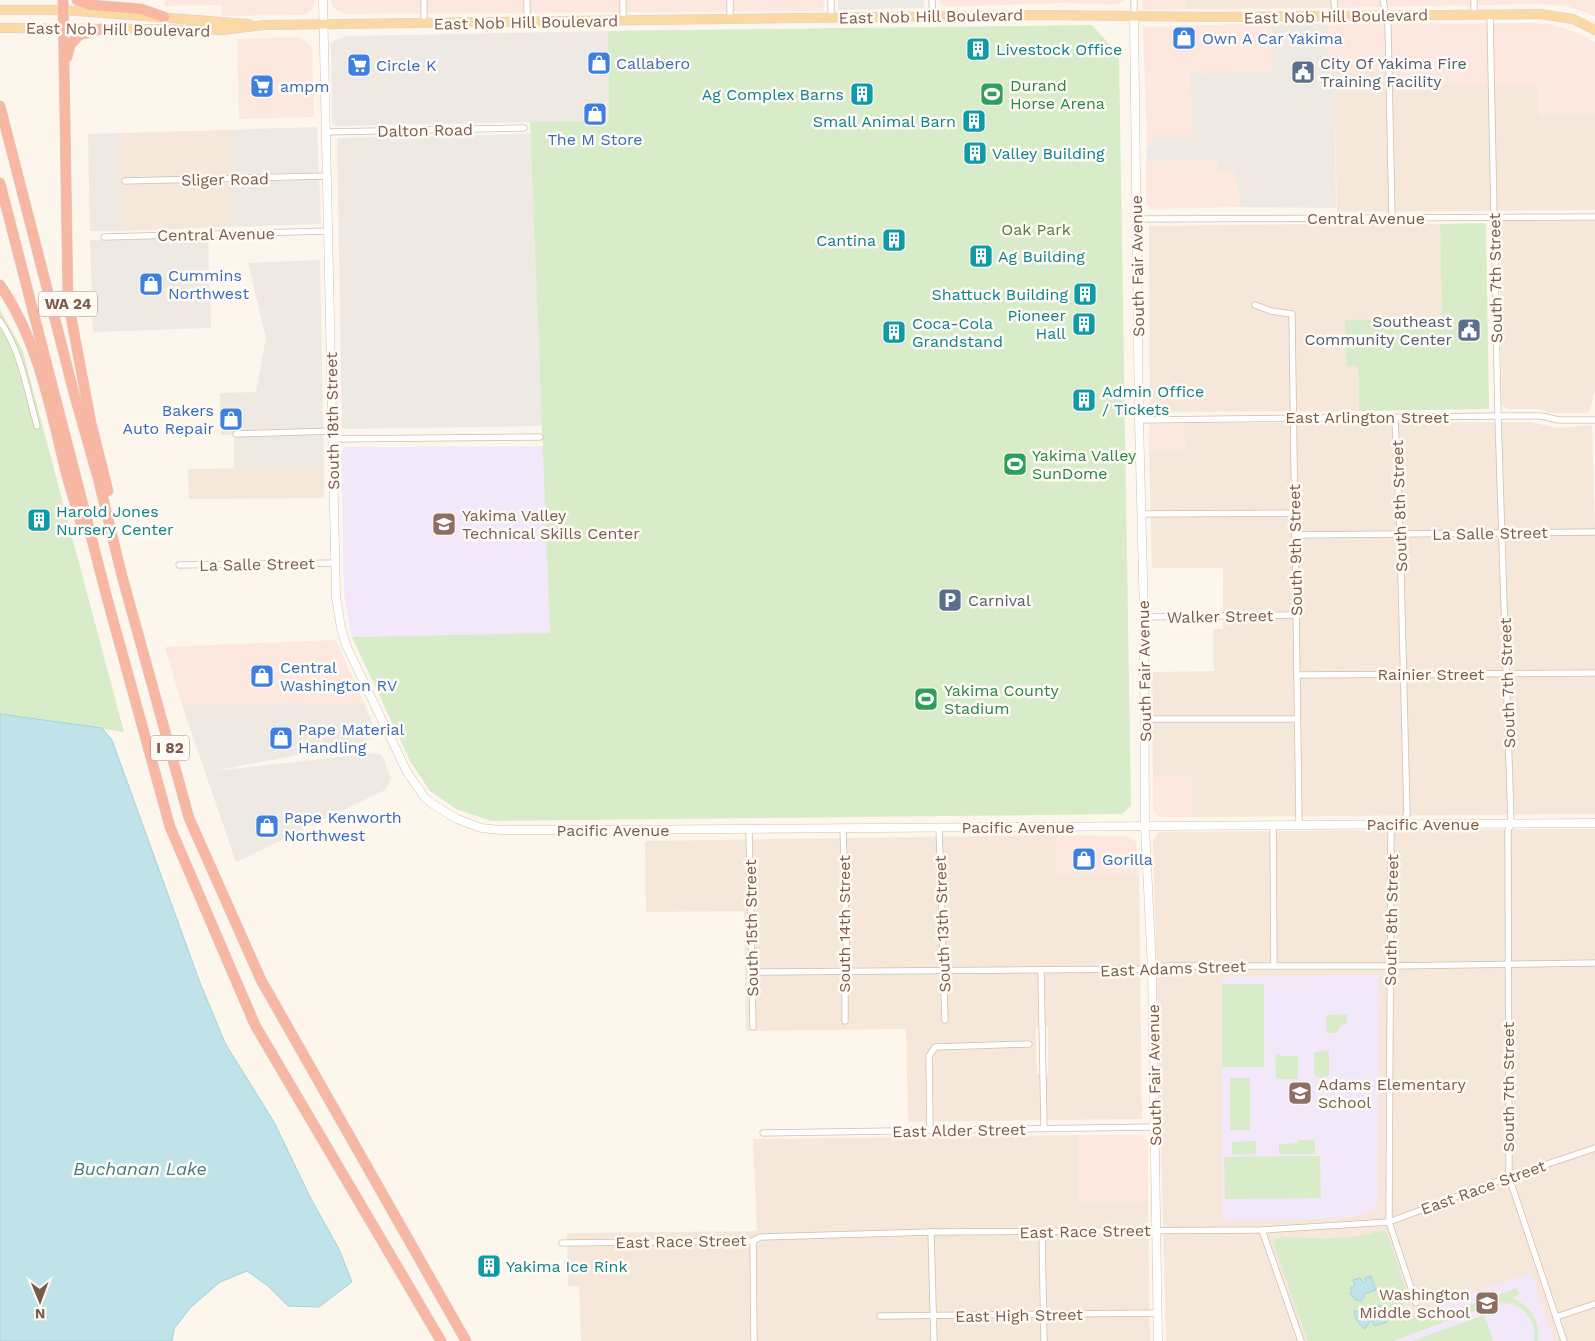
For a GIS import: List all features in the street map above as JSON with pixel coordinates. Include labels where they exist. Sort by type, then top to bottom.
[{"type":"highway","points":[[76,0],[90,5],[141,9],[164,17]]},
{"type":"highway","name":"WA 24","points":[[63,5],[68,301],[91,423],[106,477],[122,576]]},
{"type":"highway","points":[[63,65],[70,44],[79,35],[105,28]]},
{"type":"highway","name":"I 82","points":[[0,106],[122,576],[189,818],[260,980],[466,1341]]},
{"type":"highway","name":"I 82","points":[[0,183],[107,598],[170,827],[255,1025],[441,1341]]},
{"type":"highway","name":"WA 24","points":[[0,285],[32,344],[85,537],[107,598]]},
{"type":"main road","name":"East Nob Hill Boulevard","points":[[0,10],[63,5],[164,17],[265,25],[730,20],[1048,14],[1134,17],[1553,15],[1573,19],[1595,30]]},
{"type":"main road","name":"East Nob Hill Boulevard","points":[[1,28],[222,30],[265,25]]},
{"type":"street","name":"South 18th Street","points":[[323,0],[331,435],[337,606],[346,645],[407,772],[425,798],[444,812]]},
{"type":"street","points":[[424,0],[424,24]]},
{"type":"street","points":[[527,0],[527,22]]},
{"type":"street","points":[[623,0],[623,21]]},
{"type":"street","points":[[730,0],[730,20]]},
{"type":"street","points":[[831,0],[831,18]]},
{"type":"street","points":[[932,0],[932,16]]},
{"type":"street","name":"South Fair Avenue","points":[[1134,0],[1139,420],[1144,616],[1145,826],[1152,969],[1159,1340]]},
{"type":"street","points":[[1334,0],[1335,16]]},
{"type":"street","points":[[1383,0],[1388,25],[1392,217]]},
{"type":"street","points":[[1474,0],[1474,15]]},
{"type":"street","name":"South 7th Street","points":[[1490,15],[1498,416],[1511,823],[1508,831],[1507,964],[1509,1177],[1564,1341]]},
{"type":"street","name":"Dalton Road","points":[[325,132],[524,128]]},
{"type":"street","name":"Sliger Road","points":[[124,181],[326,176]]},
{"type":"street","name":"Central Avenue","points":[[1137,219],[1595,217]]},
{"type":"street","name":"Central Avenue","points":[[104,236],[328,231]]},
{"type":"street","name":"South 9th Street","points":[[1255,305],[1271,312],[1292,314],[1299,825]]},
{"type":"street","points":[[0,321],[16,353],[37,426]]},
{"type":"street","name":"East Arlington Street","points":[[1139,420],[1541,416],[1560,420],[1595,420]]},
{"type":"street","name":"South 8th Street","points":[[1395,418],[1407,814],[1405,820],[1394,828],[1391,833],[1389,1222],[1416,1303]]},
{"type":"street","points":[[236,434],[540,437]]},
{"type":"street","points":[[1141,514],[1294,513]]},
{"type":"street","name":"La Salle Street","points":[[1295,535],[1595,532]]},
{"type":"street","name":"La Salle Street","points":[[179,565],[335,563]]},
{"type":"street","name":"Walker Street","points":[[1144,616],[1296,615]]},
{"type":"street","name":"Rainier Street","points":[[1297,675],[1595,673]]},
{"type":"street","points":[[1145,720],[1297,719]]},
{"type":"street","name":"Pacific Avenue","points":[[444,812],[469,824],[501,830],[1595,822]]},
{"type":"street","points":[[1273,825],[1274,966]]},
{"type":"street","name":"South 13th Street","points":[[939,827],[945,1020]]},
{"type":"street","name":"South 14th Street","points":[[844,828],[847,970],[845,979],[845,1021]]},
{"type":"street","name":"South 15th Street","points":[[750,829],[753,1027]]},
{"type":"street","name":"East Adams Street","points":[[751,972],[847,970],[1041,971],[1152,969],[1162,966],[1390,966],[1595,963]]},
{"type":"street","points":[[1041,971],[1044,1128]]},
{"type":"street","points":[[930,1130],[929,1056],[935,1047],[1029,1044]]},
{"type":"street","name":"East Alder Street","points":[[763,1133],[1154,1128]]},
{"type":"street","name":"East Race Street","points":[[562,1243],[753,1241],[760,1237],[931,1232],[1262,1230],[1389,1222],[1509,1177],[1595,1148]]},
{"type":"street","points":[[1262,1230],[1301,1341]]},
{"type":"street","points":[[1042,1231],[1044,1341]]},
{"type":"street","points":[[931,1232],[934,1341]]},
{"type":"street","points":[[753,1241],[754,1341]]},
{"type":"street","points":[[1556,1317],[1595,1304]]},
{"type":"street","name":"East High Street","points":[[880,1316],[1158,1313]]},
{"type":"shaded area","points":[[165,0],[315,0],[315,4],[310,12],[304,15],[222,16],[221,5],[165,6]]},
{"type":"shaded area","points":[[331,0],[824,0],[823,11],[346,14],[333,8]]},
{"type":"shaded area","points":[[838,0],[924,0],[924,8],[838,10]]},
{"type":"shaded area","points":[[939,0],[1124,0],[1116,5],[1063,3],[946,7]]},
{"type":"shaded area","points":[[1142,0],[1186,0],[1186,9],[1143,10]]},
{"type":"shaded area","points":[[1186,0],[1328,0],[1329,8],[1186,9]]},
{"type":"shaded area","points":[[1328,0],[1595,0],[1595,16],[1567,6],[1540,4],[1329,8]]},
{"type":"shaded area","points":[[1272,23],[1272,71],[1191,73],[1192,137],[1153,137],[1153,146],[1147,146],[1143,27]]},
{"type":"shaded area","points":[[1272,23],[1327,24],[1328,58],[1334,58],[1336,208],[1240,207],[1235,170],[1218,170],[1217,160],[1146,162],[1147,146],[1153,145],[1153,137],[1192,137],[1190,73],[1272,71]]},
{"type":"shaded area","points":[[1327,24],[1549,24],[1576,32],[1595,42],[1595,116],[1540,116],[1539,86],[1393,86],[1393,71],[1334,72],[1334,58],[1328,58]]},
{"type":"shaded area","points":[[608,31],[609,121],[334,126],[332,122],[331,43],[347,36]]},
{"type":"shaded area","points":[[299,37],[312,48],[314,117],[239,119],[237,39]]},
{"type":"shaded area","points":[[1394,71],[1393,86],[1539,86],[1540,116],[1595,116],[1595,210],[1337,212],[1334,72]]},
{"type":"shaded area","points":[[317,127],[321,224],[230,227],[227,130]]},
{"type":"shaded area","points":[[227,130],[230,227],[123,231],[120,133]]},
{"type":"shaded area","points":[[120,133],[123,231],[90,231],[88,134]]},
{"type":"shaded area","points":[[531,134],[542,426],[342,429],[337,138]]},
{"type":"shaded area","points":[[1217,160],[1235,170],[1240,207],[1152,209],[1146,204],[1146,162]]},
{"type":"shaded area","points":[[1502,221],[1595,221],[1595,391],[1590,410],[1586,413],[1546,413],[1546,411],[1539,409],[1509,409],[1502,406],[1499,224]]},
{"type":"shaded area","points":[[1440,224],[1442,319],[1345,321],[1346,366],[1358,366],[1359,411],[1150,411],[1149,226]]},
{"type":"shaded area","name":"Cummins Northwest","points":[[208,237],[211,328],[93,332],[90,240]]},
{"type":"shaded area","points":[[320,260],[324,467],[234,468],[234,435],[221,435],[220,393],[256,392],[266,338],[248,263]]},
{"type":"shaded area","points":[[1530,422],[1557,428],[1592,425],[1595,528],[1595,814],[1191,817],[1191,777],[1153,776],[1151,672],[1214,671],[1213,629],[1223,629],[1223,568],[1152,568],[1149,452],[1185,451],[1183,423]]},
{"type":"shaded area","points":[[1183,423],[1185,451],[1149,452],[1149,427],[1151,424]]},
{"type":"shaded area","name":"Yakima Valley Technical Skills Center","points":[[543,446],[550,633],[352,637],[344,594],[341,453],[344,447]]},
{"type":"shaded area","points":[[324,467],[324,498],[189,499],[188,469]]},
{"type":"shaded area","name":"Central Washington RV","points":[[336,640],[365,705],[182,705],[165,647]]},
{"type":"shaded area","points":[[182,705],[365,705],[374,728],[374,734],[367,742],[214,771],[376,753],[382,755],[391,779],[385,790],[236,862]]},
{"type":"shaded area","points":[[1153,776],[1191,777],[1191,817],[1161,817],[1155,814],[1153,810]]},
{"type":"shaded area","points":[[1595,829],[1595,1341],[1166,1341],[1153,840],[1159,832]]},
{"type":"shaded area","points":[[1056,835],[1057,876],[1139,875],[1142,1119],[908,1122],[906,1029],[746,1031],[744,911],[646,912],[645,841]],"holes":[[[1036,1027],[1048,1027],[1048,1075],[1037,1074]]]},
{"type":"shaded area","points":[[1056,835],[1128,836],[1136,842],[1139,875],[1057,876]]},
{"type":"shaded area","name":"Adams Elementary School","points":[[1379,975],[1377,1209],[1345,1218],[1223,1221],[1221,977]]},
{"type":"shaded area","points":[[1078,1135],[1079,1202],[1148,1202],[1150,1341],[581,1341],[579,1287],[568,1286],[567,1233],[757,1231],[753,1139]]},
{"type":"shaded area","points":[[1078,1135],[1142,1135],[1148,1142],[1148,1202],[1079,1202]]},
{"type":"shaded area","name":"Washington Middle School","points":[[1531,1273],[1554,1341],[1380,1341],[1416,1324],[1431,1308],[1434,1299],[1472,1288],[1473,1293]]},
{"type":"green space","name":"Oak Park","points":[[1092,25],[1119,55],[1131,806],[1122,814],[491,821],[456,809],[430,791],[410,761],[352,637],[550,633],[530,122],[609,121],[608,31]]},
{"type":"green space","points":[[1483,223],[1486,225],[1489,409],[1359,411],[1358,366],[1346,366],[1345,320],[1442,319],[1440,224]]},
{"type":"green space","points":[[0,310],[22,349],[124,732],[0,714]]},
{"type":"green space","points":[[1222,984],[1264,984],[1264,1067],[1222,1067]]},
{"type":"green space","points":[[1347,1014],[1347,1023],[1340,1026],[1337,1033],[1327,1033],[1326,1017],[1328,1015]]},
{"type":"green space","points":[[1329,1050],[1329,1075],[1320,1078],[1314,1074],[1314,1052]]},
{"type":"green space","points":[[1278,1053],[1282,1056],[1298,1056],[1298,1079],[1276,1079],[1275,1057]]},
{"type":"green space","points":[[1230,1078],[1250,1078],[1250,1130],[1230,1130]]},
{"type":"green space","points":[[1298,1140],[1315,1140],[1315,1154],[1279,1154],[1279,1144],[1298,1143]]},
{"type":"green space","points":[[1256,1141],[1256,1154],[1232,1154],[1232,1142]]},
{"type":"green space","points":[[1320,1156],[1321,1198],[1225,1199],[1224,1157]]},
{"type":"green space","points":[[1381,1230],[1387,1233],[1407,1292],[1404,1303],[1405,1310],[1409,1315],[1416,1317],[1424,1316],[1417,1323],[1517,1288],[1520,1294],[1513,1298],[1530,1310],[1536,1320],[1538,1341],[1534,1341],[1534,1327],[1523,1310],[1510,1304],[1498,1303],[1393,1341],[1308,1341],[1273,1243],[1281,1237],[1344,1238]]},
{"type":"green space","points":[[1484,1315],[1493,1341],[1412,1341]]},
{"type":"water","name":"Buchanan Lake","points":[[0,714],[102,728],[112,740],[199,980],[225,1043],[274,1122],[311,1199],[339,1249],[352,1282],[319,1307],[288,1306],[268,1286],[247,1271],[220,1282],[190,1308],[174,1329],[172,1341],[0,1341]]},
{"type":"water","points":[[1371,1276],[1376,1290],[1364,1294],[1364,1298],[1361,1301],[1355,1300],[1350,1293],[1352,1292],[1350,1288],[1355,1285],[1353,1280],[1360,1278],[1364,1283],[1366,1282],[1365,1278]]},
{"type":"water","points":[[1378,1305],[1385,1307],[1385,1313],[1380,1316],[1385,1316],[1387,1322],[1374,1326],[1373,1321],[1370,1321],[1365,1329],[1358,1321],[1354,1311],[1363,1311],[1377,1318],[1375,1310]]},
{"type":"place","name":"Own A Car Yakima","points":[[1184,38]]},
{"type":"place","name":"Livestock Office","points":[[978,49]]},
{"type":"place","name":"Callabero","points":[[599,63]]},
{"type":"place","name":"Circle K","points":[[359,65]]},
{"type":"place","name":"City Of Yakima Fire Training Facility","points":[[1303,72]]},
{"type":"place","name":"ampm","points":[[262,86]]},
{"type":"place","name":"Ag Complex Barns","points":[[862,94]]},
{"type":"place","name":"Durand Horse Arena","points":[[992,94]]},
{"type":"place","name":"The M Store","points":[[595,114]]},
{"type":"place","name":"Small Animal Barn","points":[[974,121]]},
{"type":"place","name":"Valley Building","points":[[975,153]]},
{"type":"place","name":"Cantina","points":[[894,240]]},
{"type":"place","name":"Ag Building","points":[[981,256]]},
{"type":"place","name":"Cummins Northwest","points":[[151,284]]},
{"type":"place","name":"Shattuck Building","points":[[1085,294]]},
{"type":"place","name":"Pioneer Hall","points":[[1084,324]]},
{"type":"place","name":"Southeast Community Center","points":[[1469,330]]},
{"type":"place","name":"Coca-Cola Grandstand","points":[[894,332]]},
{"type":"place","name":"Admin Office / Tickets","points":[[1084,400]]},
{"type":"place","name":"Bakers Auto Repair","points":[[231,419]]},
{"type":"place","name":"Yakima Valley SunDome","points":[[1015,464]]},
{"type":"place","name":"Harold Jones Nursery Center","points":[[39,520]]},
{"type":"place","name":"Yakima Valley Technical Skills Center","points":[[444,524]]},
{"type":"place","name":"Carnival","points":[[950,600]]},
{"type":"place","name":"Central Washington RV","points":[[262,676]]},
{"type":"place","name":"Yakima County Stadium","points":[[926,699]]},
{"type":"place","name":"Pape Material Handling","points":[[281,738]]},
{"type":"place","name":"Pape Kenworth Northwest","points":[[267,826]]},
{"type":"place","name":"Gorilla","points":[[1084,859]]},
{"type":"place","name":"Adams Elementary School","points":[[1300,1093]]},
{"type":"place","name":"Yakima Ice Rink","points":[[489,1266]]},
{"type":"place","name":"Washington Middle School","points":[[1487,1303]]}]
